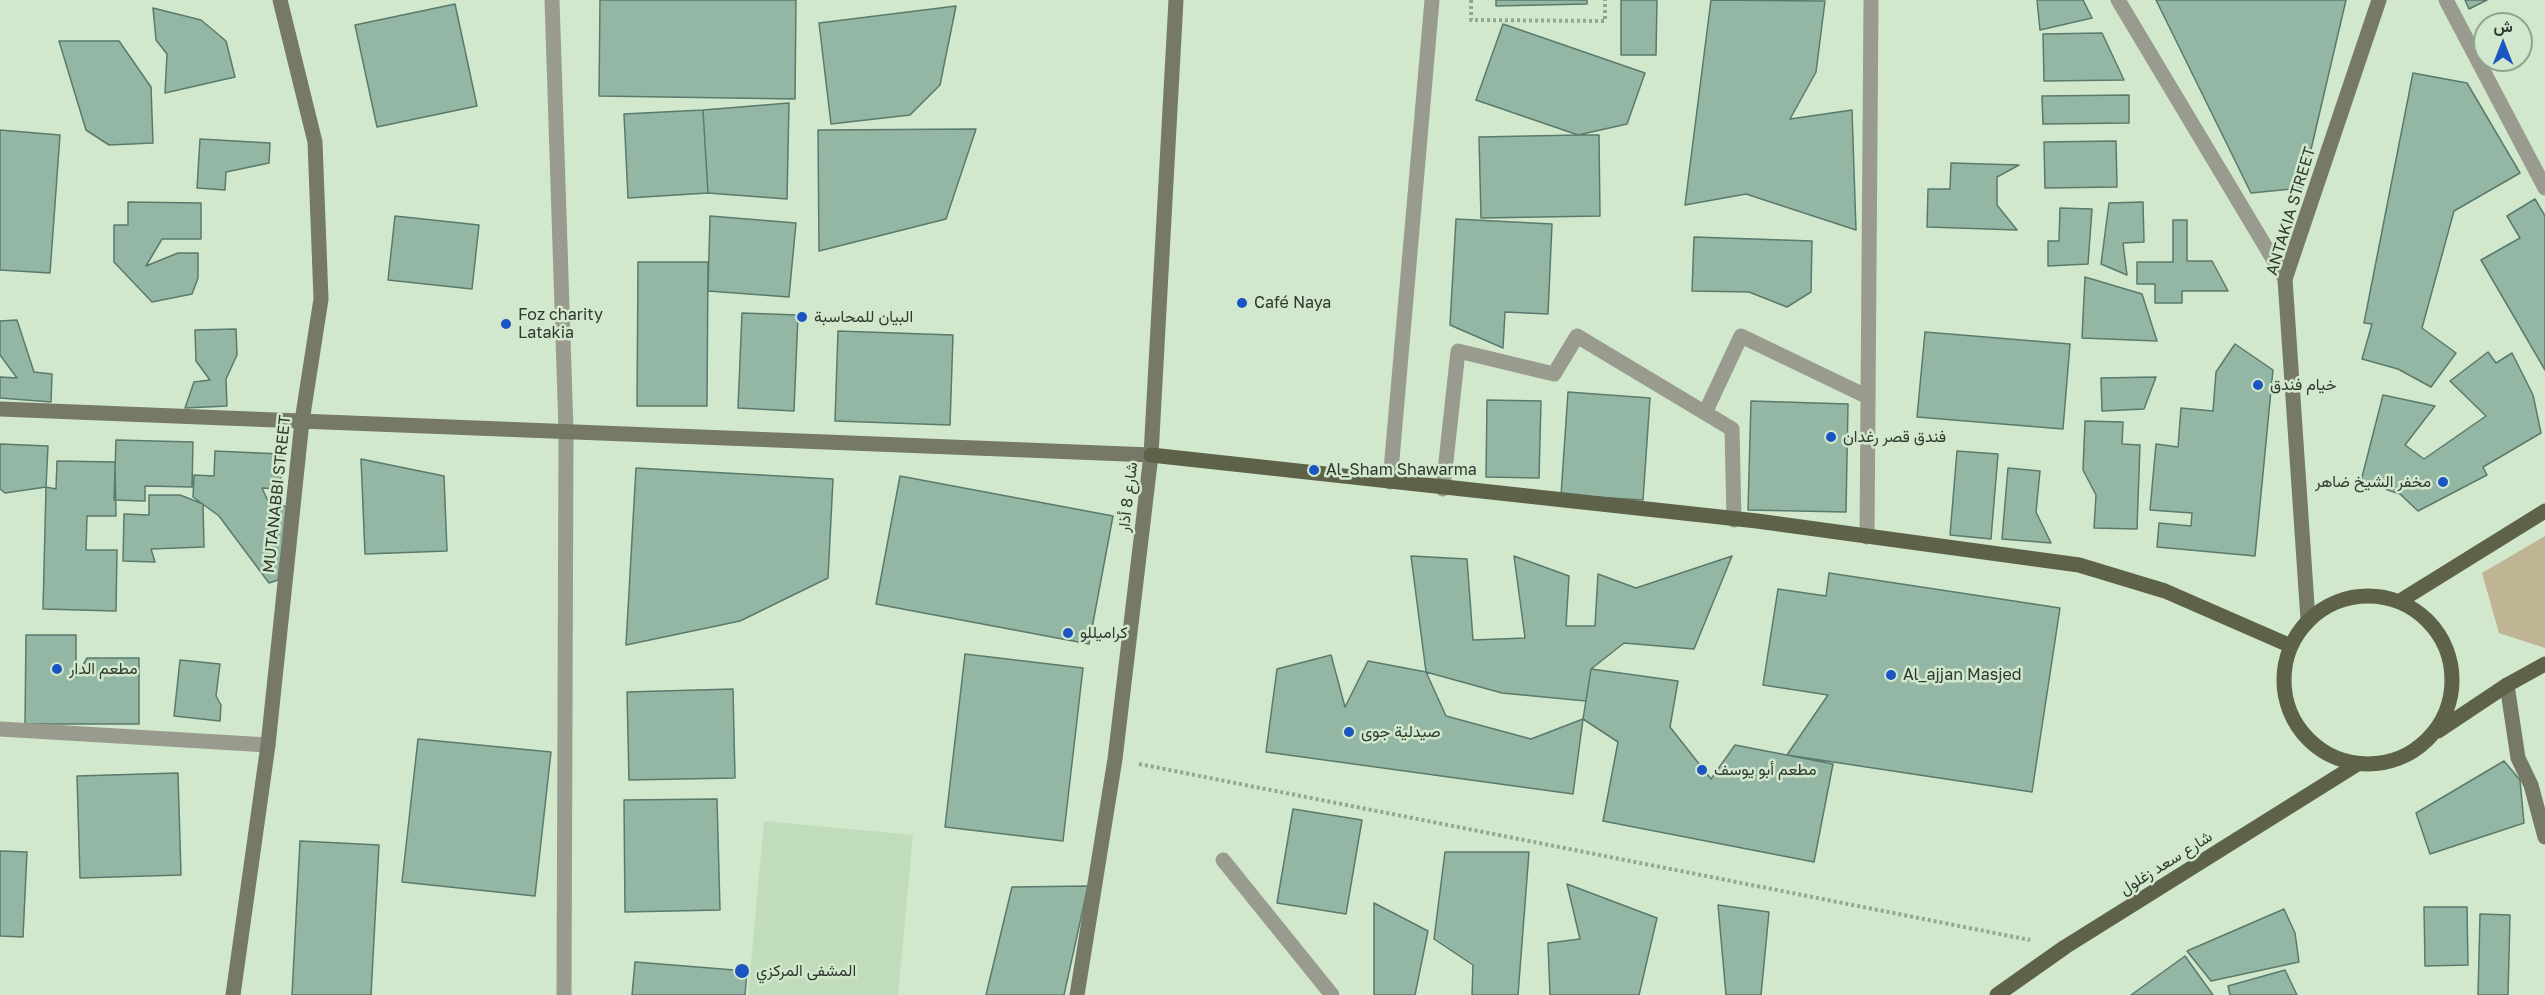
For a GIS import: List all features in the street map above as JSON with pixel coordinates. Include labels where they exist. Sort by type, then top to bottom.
[{"type":"main road","points":[[1151,455],[1734,520],[2079,565],[2165,591],[2291,646]]},
{"type":"main road","points":[[2400,601],[2545,511]]},
{"type":"main road","points":[[2438,730],[2451,703],[2454,672],[2445,643],[2426,618],[2400,601],[2368,596],[2336,602],[2308,620],[2291,646],[2283,676],[2287,708],[2302,735],[2326,755],[2356,765],[2402,759],[2438,730],[2507,685],[2545,664]]},
{"type":"main road","name":"شارع سعد زغلول","points":[[2002,993],[2065,947],[2356,765]]},
{"type":"street","name":"MUTANABBI STREET","points":[[233,995],[268,745],[302,421],[321,299],[315,141],[280,0]]},
{"type":"street","points":[[552,0],[566,430],[564,995]]},
{"type":"street","name":"شارع 8 أذار","points":[[1077,995],[1115,759],[1151,455],[1176,0]]},
{"type":"street","points":[[1390,482],[1432,0]]},
{"type":"street","points":[[1867,537],[1871,0]]},
{"type":"street","points":[[2118,0],[2285,279]]},
{"type":"street","name":"ANTAKIA STREET","points":[[2308,620],[2285,279],[2379,0]]},
{"type":"street","points":[[2446,0],[2545,188]]},
{"type":"street","points":[[1443,489],[1458,351],[1554,374],[1577,336],[1732,429],[1734,520]]},
{"type":"street","points":[[1705,413],[1741,336],[1868,397]]},
{"type":"street","points":[[0,409],[1151,455]]},
{"type":"street","points":[[2507,685],[2518,758],[2531,785],[2545,837]]},
{"type":"street","points":[[0,729],[268,745]]},
{"type":"street","points":[[1223,860],[1332,995]]},
{"type":"path","points":[[1471,0],[1471,20],[1605,21],[1605,0]]},
{"type":"path","points":[[1115,759],[2065,947]]},
{"type":"shaded area","points":[[2545,536],[2545,648],[2499,633],[2482,573]]},
{"type":"shaded area","points":[[764,821],[913,835],[898,995],[748,995]]},
{"type":"building","points":[[600,0],[796,0],[795,99],[599,96]]},
{"type":"building","points":[[1496,0],[1587,0],[1587,4],[1496,6]]},
{"type":"building","points":[[1621,0],[1657,0],[1656,55],[1621,55]]},
{"type":"building","points":[[1711,0],[1825,1],[1816,72],[1790,119],[1852,110],[1856,230],[1746,194],[1685,205]]},
{"type":"building","points":[[2037,0],[2083,0],[2092,18],[2040,30]]},
{"type":"building","points":[[2156,0],[2346,0],[2302,188],[2251,193]]},
{"type":"building","points":[[2465,0],[2487,0],[2469,9]]},
{"type":"building","points":[[455,4],[477,106],[377,127],[355,25]]},
{"type":"building","points":[[956,6],[940,85],[910,115],[831,124],[819,23]]},
{"type":"building","points":[[153,8],[201,20],[226,41],[235,77],[165,93],[167,54],[156,40]]},
{"type":"building","points":[[1503,24],[1645,73],[1627,124],[1578,135],[1476,100]]},
{"type":"building","points":[[2102,33],[2124,80],[2044,81],[2043,34]]},
{"type":"building","points":[[59,41],[119,41],[151,87],[153,143],[109,145],[86,130]]},
{"type":"building","points":[[2413,73],[2467,83],[2520,173],[2454,211],[2422,328],[2456,353],[2431,387],[2398,369],[2362,359],[2372,324],[2364,323]]},
{"type":"building","points":[[2129,95],[2129,123],[2043,124],[2042,96]]},
{"type":"building","points":[[789,103],[787,199],[708,193],[703,110]]},
{"type":"building","points":[[703,110],[708,193],[628,198],[624,114]]},
{"type":"building","points":[[976,129],[946,219],[819,251],[818,130]]},
{"type":"building","points":[[0,130],[60,135],[50,273],[0,270]]},
{"type":"building","points":[[1599,135],[1600,216],[1481,218],[1479,137]]},
{"type":"building","points":[[200,139],[270,143],[269,163],[226,172],[225,190],[197,188]]},
{"type":"building","points":[[2116,141],[2117,187],[2045,188],[2044,142]]},
{"type":"building","points":[[1951,163],[2019,165],[1997,177],[1997,205],[2017,230],[1927,227],[1928,189],[1950,189]]},
{"type":"building","points":[[2535,199],[2545,216],[2545,370],[2481,260],[2520,238],[2507,216]]},
{"type":"building","points":[[128,202],[201,203],[201,239],[162,239],[146,266],[178,253],[198,253],[198,278],[192,294],[152,302],[114,262],[114,225],[128,225]]},
{"type":"building","points":[[2143,202],[2144,242],[2123,243],[2127,275],[2101,264],[2109,203]]},
{"type":"building","points":[[2060,208],[2092,209],[2088,264],[2048,266],[2048,241],[2059,241]]},
{"type":"building","points":[[395,216],[479,225],[472,289],[388,280]]},
{"type":"building","points":[[710,216],[796,223],[789,297],[708,291]]},
{"type":"building","points":[[1456,219],[1552,224],[1548,314],[1505,312],[1503,348],[1450,325]]},
{"type":"building","points":[[2173,220],[2187,220],[2187,261],[2212,261],[2228,291],[2182,291],[2182,303],[2155,303],[2155,284],[2137,284],[2137,262],[2173,262]]},
{"type":"building","points":[[1694,237],[1812,241],[1811,292],[1787,307],[1749,292],[1692,291]]},
{"type":"building","points":[[638,262],[708,262],[707,406],[637,406]]},
{"type":"building","points":[[2085,277],[2142,294],[2157,341],[2082,338]]},
{"type":"building","points":[[742,313],[798,315],[794,411],[738,408]]},
{"type":"building","points":[[17,320],[34,372],[52,374],[51,402],[0,398],[0,377],[17,378],[0,355],[0,321]]},
{"type":"building","points":[[236,329],[237,355],[226,379],[227,406],[185,408],[194,382],[210,380],[196,361],[195,330]]},
{"type":"building","points":[[838,331],[953,335],[950,425],[835,421]]},
{"type":"building","points":[[1925,332],[2070,344],[2063,429],[1917,417]]},
{"type":"building","points":[[2235,344],[2273,370],[2255,556],[2157,547],[2159,523],[2191,526],[2192,513],[2150,510],[2156,444],[2178,447],[2181,408],[2213,411],[2216,372]]},
{"type":"building","points":[[2488,352],[2496,363],[2512,353],[2533,395],[2541,433],[2483,467],[2487,475],[2418,511],[2400,494],[2361,481],[2383,395],[2435,406],[2405,445],[2424,459],[2486,416],[2450,381]]},
{"type":"building","points":[[2156,377],[2144,409],[2102,411],[2101,378]]},
{"type":"building","points":[[1568,392],[1650,398],[1643,500],[1561,495]]},
{"type":"building","points":[[1487,400],[1541,401],[1539,478],[1486,477]]},
{"type":"building","points":[[1751,401],[1848,404],[1846,512],[1748,510]]},
{"type":"building","points":[[2085,421],[2123,422],[2122,444],[2140,445],[2137,529],[2094,528],[2096,495],[2083,470]]},
{"type":"building","points":[[116,440],[193,442],[192,487],[145,486],[145,501],[114,500]]},
{"type":"building","points":[[0,444],[48,446],[46,487],[5,493],[0,489]]},
{"type":"building","points":[[215,451],[282,454],[280,489],[262,488],[269,503],[288,507],[278,580],[269,583],[219,516],[193,497],[194,475],[214,476]]},
{"type":"building","points":[[1957,451],[1998,454],[1991,539],[1950,535]]},
{"type":"building","points":[[361,459],[444,476],[447,551],[365,554]]},
{"type":"building","points":[[57,461],[115,462],[116,516],[87,516],[86,550],[117,550],[116,611],[43,609],[46,487],[56,489]]},
{"type":"building","points":[[636,468],[833,479],[828,578],[740,621],[626,645]]},
{"type":"building","points":[[2008,468],[2040,471],[2036,512],[2051,543],[2002,539]]},
{"type":"building","points":[[900,476],[1113,516],[1089,644],[876,604]]},
{"type":"building","points":[[149,495],[180,495],[203,504],[204,547],[151,549],[155,562],[123,561],[124,514],[149,515]]},
{"type":"building","points":[[1411,556],[1467,559],[1473,640],[1525,638],[1514,556],[1569,576],[1566,626],[1595,626],[1598,574],[1636,588],[1732,556],[1694,649],[1624,643],[1591,669],[1586,701],[1502,693],[1426,672]]},
{"type":"building","points":[[1829,573],[2060,608],[2032,792],[1787,755],[1828,695],[1763,685],[1778,589],[1826,596]]},
{"type":"building","points":[[26,635],[76,635],[76,677],[87,658],[139,658],[139,724],[25,724]]},
{"type":"building","points":[[965,654],[1083,668],[1063,841],[945,827]]},
{"type":"building","points":[[1331,655],[1345,707],[1368,661],[1426,672],[1446,716],[1531,739],[1583,719],[1573,794],[1266,752],[1277,669]]},
{"type":"building","points":[[180,660],[220,664],[216,696],[221,705],[220,721],[174,716]]},
{"type":"building","points":[[1591,669],[1678,681],[1670,727],[1711,779],[1735,745],[1833,764],[1814,862],[1603,821],[1618,742],[1583,719]]},
{"type":"building","points":[[733,689],[735,778],[629,780],[627,692]]},
{"type":"building","points":[[418,739],[551,752],[535,896],[402,882]]},
{"type":"building","points":[[2504,761],[2520,780],[2524,823],[2430,854],[2416,813]]},
{"type":"building","points":[[178,773],[181,875],[80,878],[77,776]]},
{"type":"building","points":[[717,799],[720,910],[625,912],[624,800]]},
{"type":"building","points":[[1293,809],[1362,820],[1346,914],[1277,903]]},
{"type":"building","points":[[300,841],[379,845],[371,995],[292,995]]},
{"type":"building","points":[[0,851],[27,852],[23,937],[0,936]]},
{"type":"building","points":[[1445,852],[1529,852],[1518,995],[1472,995],[1473,965],[1434,939]]},
{"type":"building","points":[[1567,884],[1657,918],[1639,995],[1550,995],[1548,943],[1580,939]]},
{"type":"building","points":[[1088,886],[1064,995],[986,995],[1012,887]]},
{"type":"building","points":[[1374,903],[1428,931],[1415,995],[1374,995]]},
{"type":"building","points":[[1718,905],[1769,912],[1761,995],[1726,995]]},
{"type":"building","points":[[2424,907],[2467,907],[2468,965],[2425,966]]},
{"type":"building","points":[[2284,909],[2295,933],[2299,962],[2211,981],[2187,951]]},
{"type":"building","points":[[2480,914],[2510,915],[2508,995],[2478,995]]},
{"type":"building","points":[[2185,956],[2213,995],[2131,995]]},
{"type":"building","points":[[635,962],[747,971],[745,995],[632,995]]},
{"type":"building","points":[[2285,970],[2297,995],[2230,995],[2228,986]]},
{"type":"place","name":"Café Naya","points":[[1242,303]]},
{"type":"place","name":"البيان للمحاسبة","points":[[802,317]]},
{"type":"place","name":"Foz charity Latakia","points":[[506,324]]},
{"type":"place","name":"خيام فندق","points":[[2258,385]]},
{"type":"place","name":"فندق قصر رغدان","points":[[1831,437]]},
{"type":"place","name":"Al_Sham Shawarma","points":[[1314,470]]},
{"type":"place","name":"مخفر الشيخ ضاهر","points":[[2443,482]]},
{"type":"place","name":"كراميللو","points":[[1068,633]]},
{"type":"place","name":"مطعم الدار","points":[[57,669]]},
{"type":"place","name":"Al_ajjan Masjed","points":[[1891,675]]},
{"type":"place","name":"صيدلية جوى","points":[[1349,732]]},
{"type":"place","name":"مطعم أبو يوسف","points":[[1702,770]]},
{"type":"place","name":"المشفى المركزي","points":[[742,971]]}]
